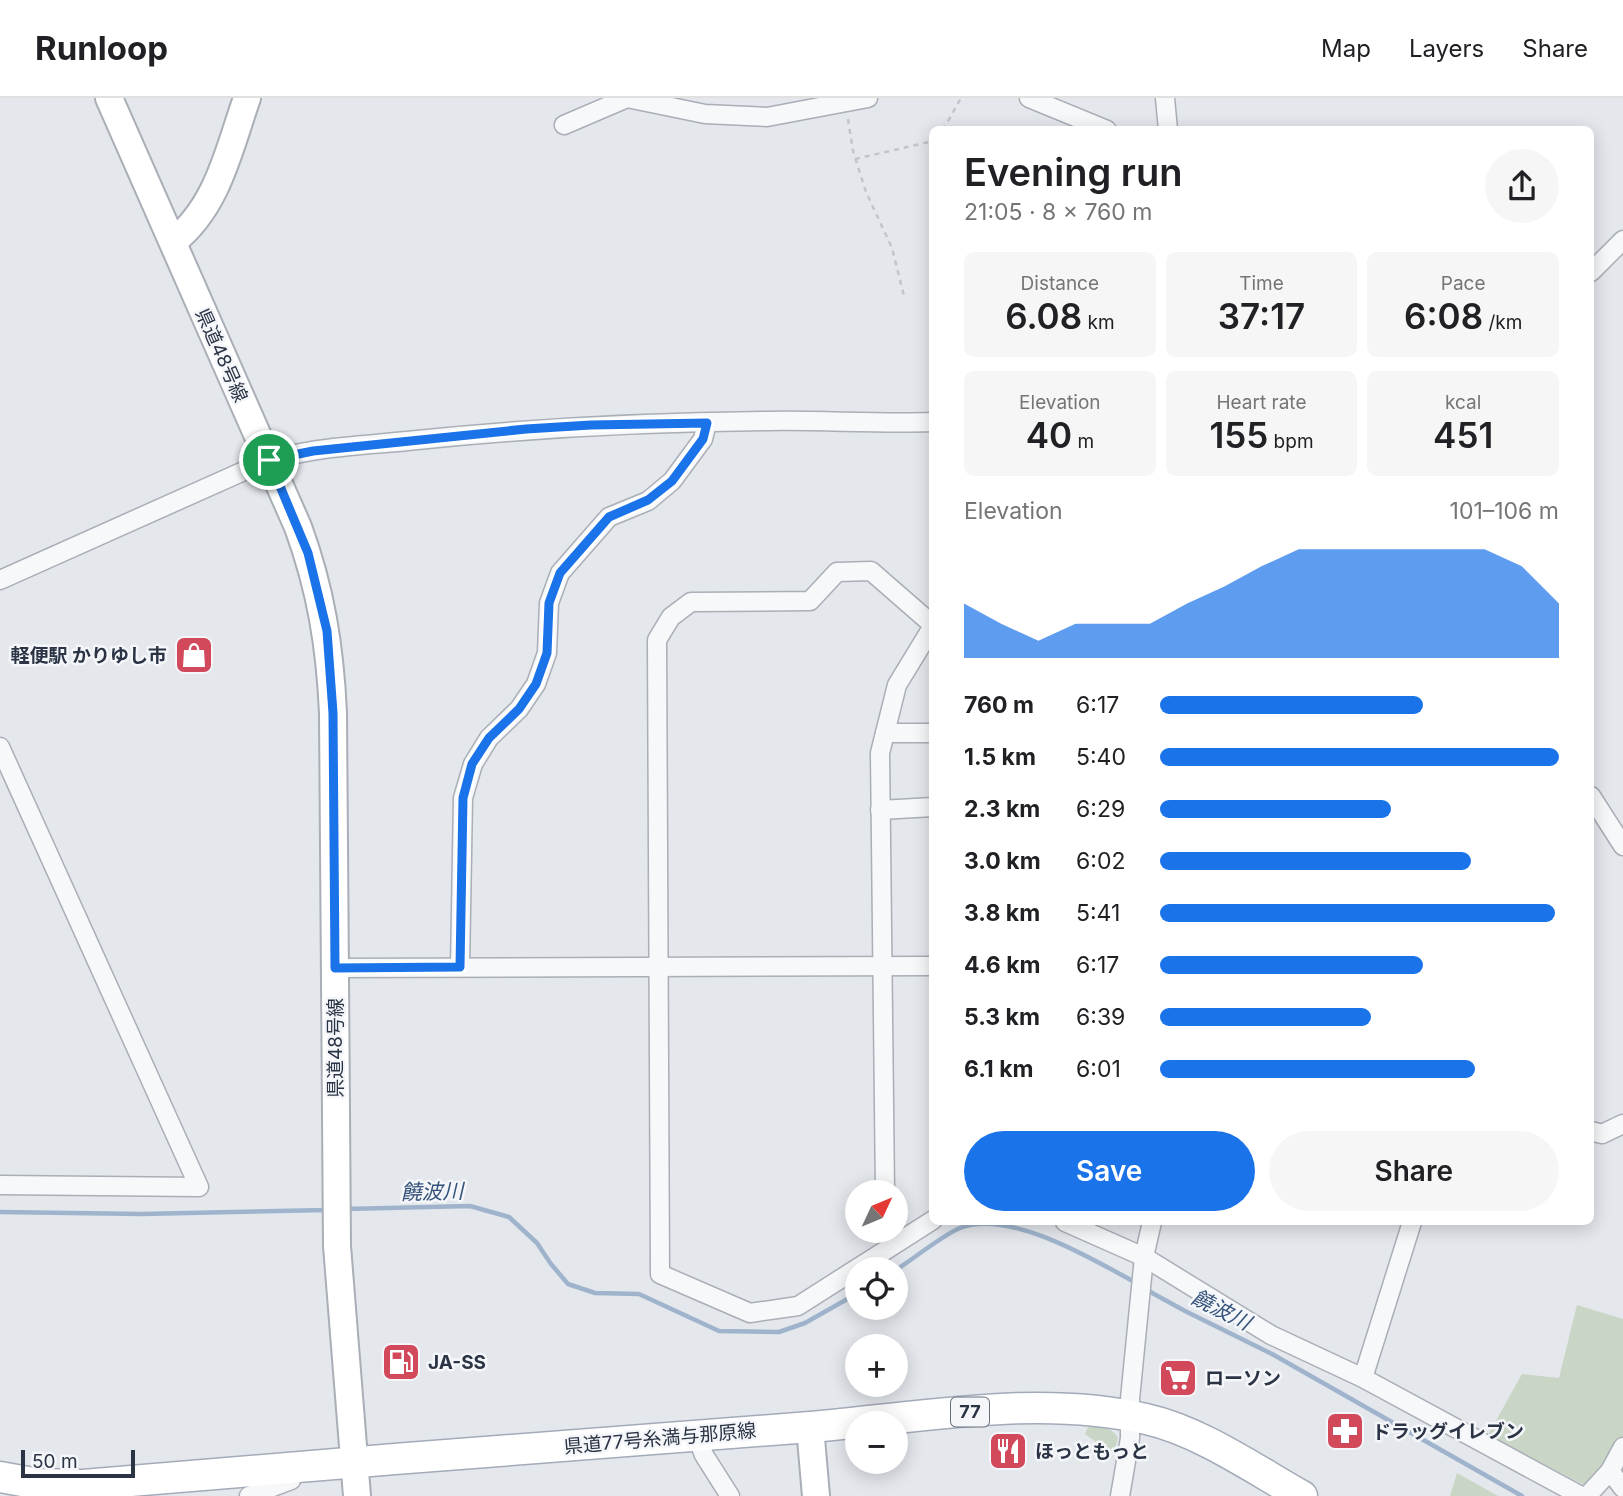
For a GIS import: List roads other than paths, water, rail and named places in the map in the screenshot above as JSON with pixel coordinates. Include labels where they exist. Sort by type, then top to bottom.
[{"type":"main road","name":"県道48号線","points":[[109,98],[174,241],[308,553],[327,631],[333,713],[337,1246],[356,1496]]},
{"type":"main road","points":[[174,241],[202,213],[212,195],[247,98]]},
{"type":"main road","name":"県道77号糸満与那原線","points":[[0,1477],[39,1484],[83,1485],[1018,1409],[1086,1410],[1161,1423],[1191,1435],[1302,1496]]},
{"type":"main road","points":[[810,1427],[816,1496]]},
{"type":"street","points":[[564,125],[627,98],[705,114],[767,117],[868,98]]},
{"type":"street","points":[[1029,98],[1097,126]]},
{"type":"street","points":[[1165,98],[1168,126]]},
{"type":"street","points":[[1594,268],[1623,240]]},
{"type":"street","points":[[0,580],[269,460],[313,451],[591,425],[769,421],[929,422]]},
{"type":"street","points":[[460,967],[463,798],[472,764],[489,738],[519,709],[536,684],[547,653],[549,603],[560,573],[609,517],[648,500],[672,481],[703,439],[707,423]]},
{"type":"street","points":[[929,627],[871,571],[838,572],[810,601],[691,603],[671,617],[657,640],[660,1274],[750,1313],[798,1306],[929,1223]]},
{"type":"street","points":[[885,1180],[880,753],[897,685],[929,635]]},
{"type":"street","points":[[885,733],[929,733]]},
{"type":"street","points":[[0,747],[199,1187],[0,1185]]},
{"type":"street","points":[[1594,801],[1623,846]]},
{"type":"street","points":[[880,810],[929,807]]},
{"type":"street","points":[[335,968],[929,966]]},
{"type":"street","points":[[1594,1132],[1602,1134],[1623,1124]]},
{"type":"street","points":[[1072,1225],[1144,1257],[1271,1335],[1363,1378],[1581,1496]]},
{"type":"street","points":[[1120,1496],[1130,1438],[1129,1416],[1144,1257],[1151,1225]]},
{"type":"street","points":[[1363,1378],[1411,1225]]},
{"type":"street","points":[[886,1243],[886,1250]]},
{"type":"street","points":[[696,1434],[704,1455],[730,1496]]},
{"type":"street","points":[[1587,1496],[1610,1471],[1623,1447]]},
{"type":"street","points":[[249,1496],[291,1480],[293,1466]]},
{"type":"street","points":[[1610,1471],[1623,1488]]},
{"type":"waterway","name":"饒波川","points":[[346,1209],[470,1206],[509,1217],[537,1243],[568,1284],[595,1293],[639,1294],[719,1331],[779,1332],[805,1323],[845,1300]]},
{"type":"waterway","name":"饒波川","points":[[0,1212],[142,1214],[327,1210]]},
{"type":"waterway","name":"饒波川","points":[[908,1262],[953,1231],[975,1225]]},
{"type":"waterway","name":"饒波川","points":[[1003,1225],[1052,1240],[1138,1284]]},
{"type":"waterway","name":"饒波川","points":[[1145,1289],[1272,1354],[1522,1496]]},
{"type":"place","name":"軽便駅 かりゆし市","points":[[194,655]]},
{"type":"place","name":"JA-SS","points":[[401,1362]]},
{"type":"place","name":"ローソン","points":[[1178,1378]]},
{"type":"place","name":"ドラッグイレブン","points":[[1345,1431]]},
{"type":"place","name":"ほっともっと","points":[[1008,1451]]}]
